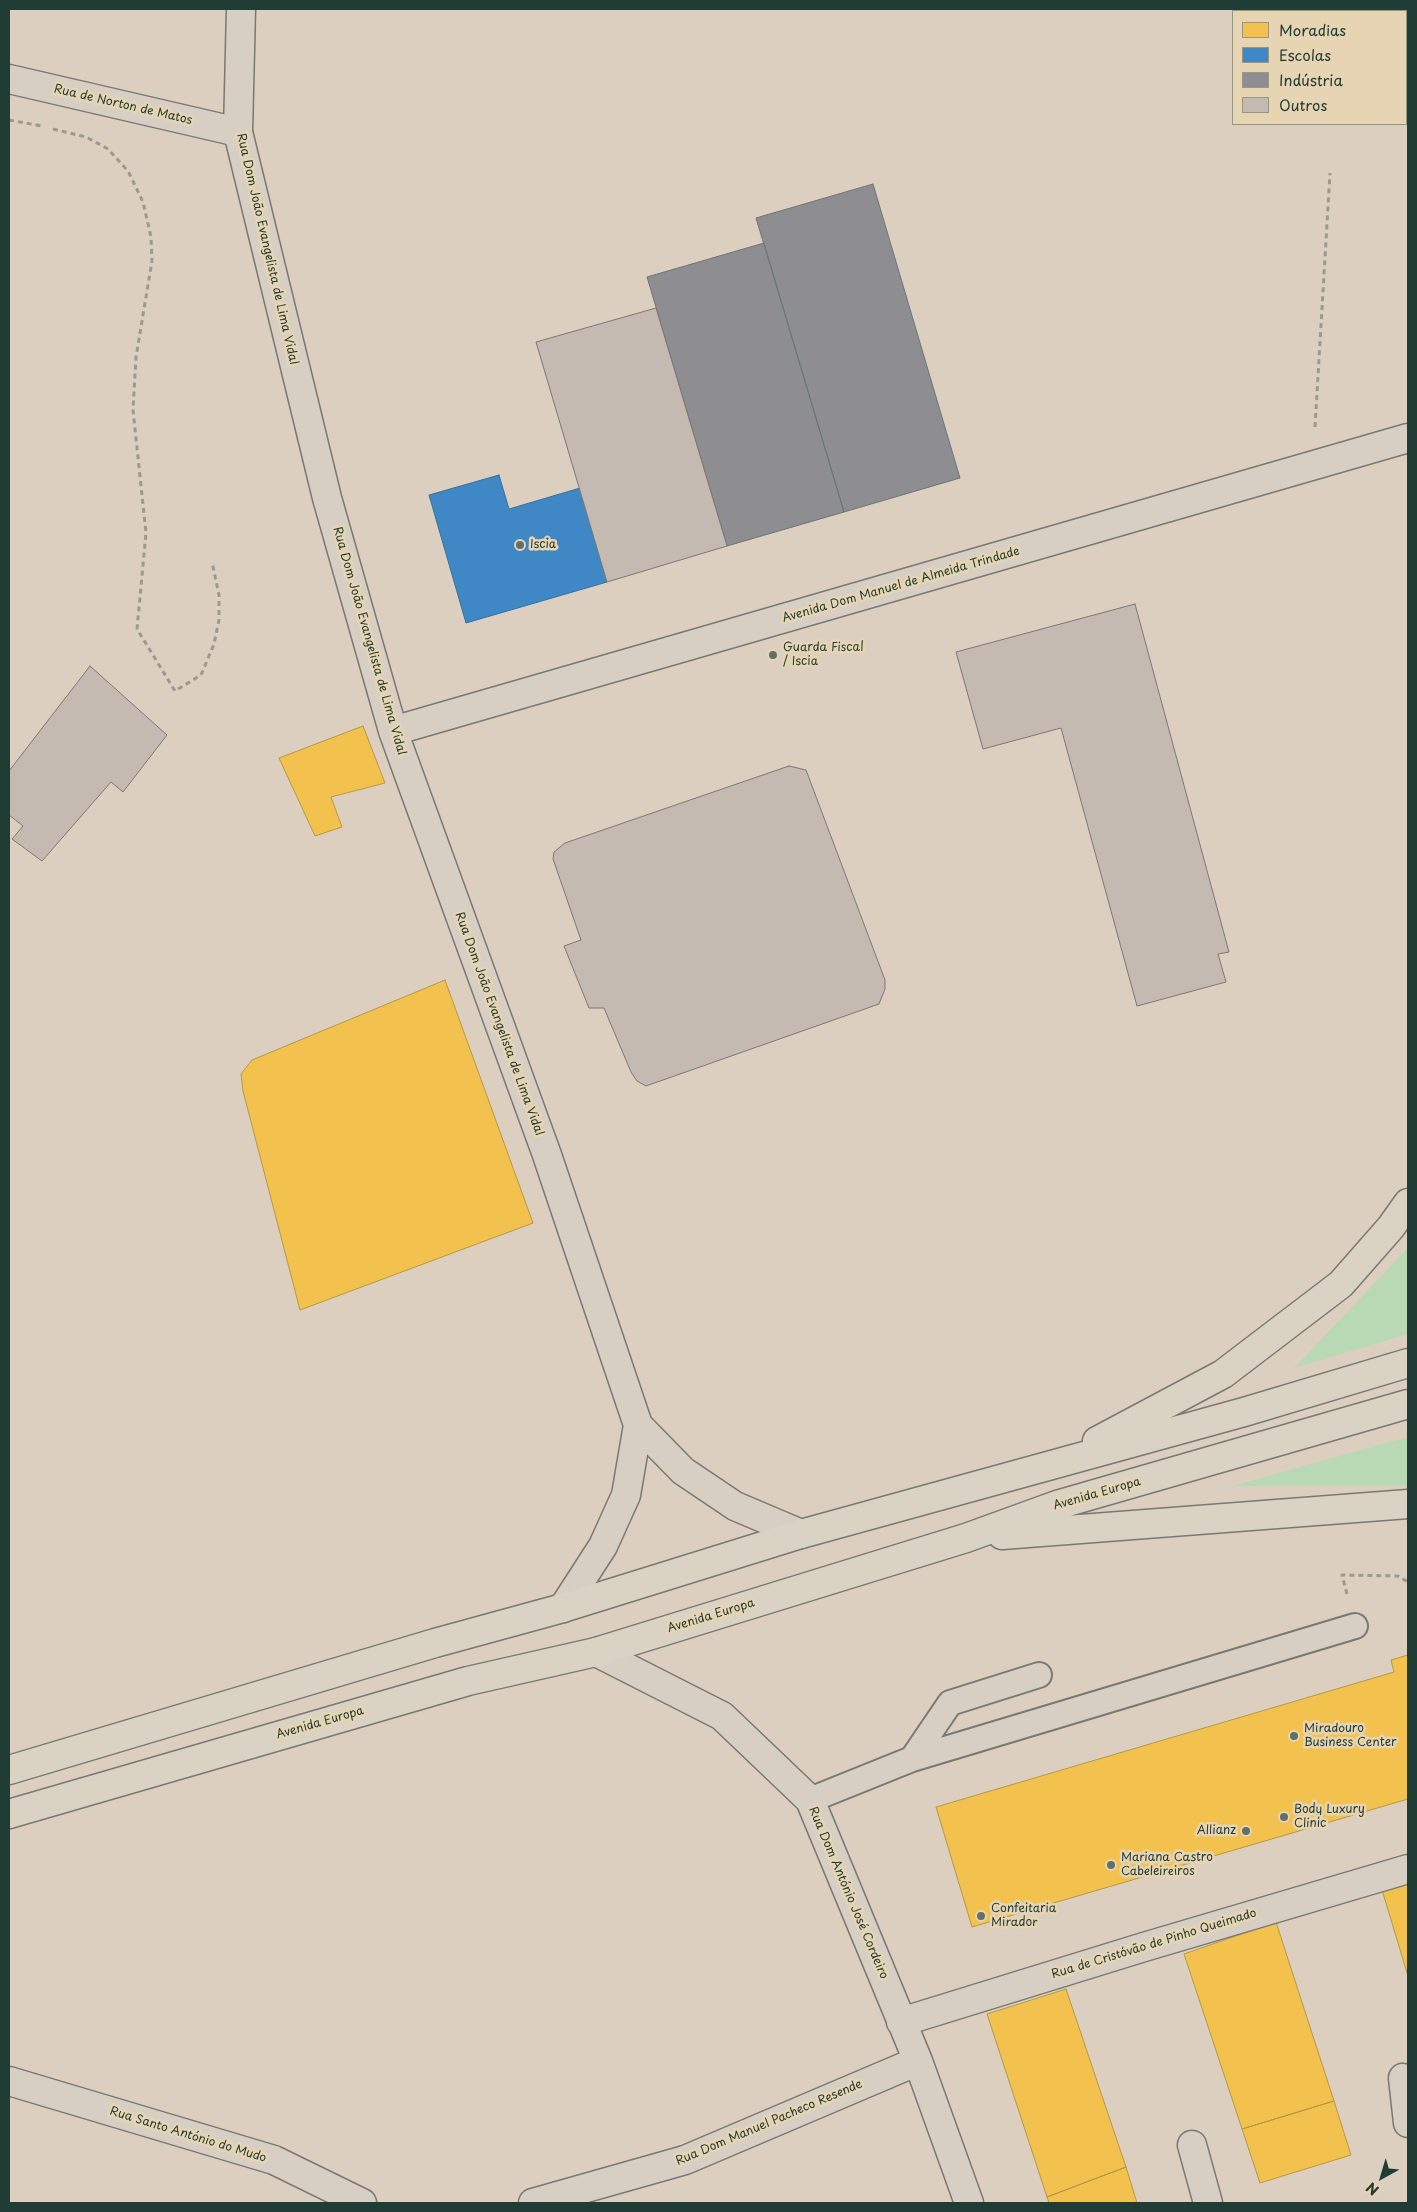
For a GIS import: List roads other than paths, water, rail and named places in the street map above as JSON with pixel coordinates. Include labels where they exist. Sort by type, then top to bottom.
[{"type":"main road","points":[[1053,1464],[1223,1374],[1341,1284],[1391,1227],[1408,1204]]},
{"type":"main road","points":[[9,1770],[435,1643],[563,1608],[802,1534],[1244,1412],[1408,1363]]},
{"type":"main road","name":"Avenida Europa","points":[[9,1814],[468,1681],[596,1652],[966,1538],[1057,1505],[1408,1404]]},
{"type":"main road","points":[[966,1538],[1408,1504]]},
{"type":"street","name":"Rua Dom João Evangelista de Lima Vidal","points":[[241,9],[238,132],[327,498],[393,731],[544,1146],[638,1425]]},
{"type":"street","name":"Rua de Norton de Matos","points":[[9,79],[238,132]]},
{"type":"street","name":"Avenida Dom Manuel de Almeida Trindade","points":[[393,731],[1408,438]]},
{"type":"street","points":[[638,1425],[683,1471],[727,1501],[802,1534]]},
{"type":"street","points":[[563,1608],[603,1546],[626,1495],[638,1425]]},
{"type":"street","name":"Rua Dom António José Cordeiro","points":[[596,1652],[722,1716],[810,1800],[918,2061],[969,2203]]},
{"type":"street","name":"Rua de Cristóvão de Pinho Queimado","points":[[902,2022],[1144,1947],[1408,1869]]},
{"type":"street","name":"Rua Dom Manuel Pacheco Resende","points":[[533,2203],[685,2160],[918,2061]]},
{"type":"street","points":[[1403,2078],[1408,2123]]},
{"type":"street","name":"Rua Santo António do Mudo","points":[[9,2081],[274,2160],[362,2203]]},
{"type":"street","points":[[1192,2145],[1208,2203]]},
{"type":"lane","points":[[810,1800],[912,1759],[1355,1626]]},
{"type":"lane","points":[[912,1759],[950,1703],[1039,1675]]},
{"type":"place","name":"Iscia","points":[[520,545]]},
{"type":"place","name":"Guarda Fiscal / Iscia","points":[[773,655]]},
{"type":"place","name":"Miradouro Business Center","points":[[1294,1736]]},
{"type":"place","name":"Body Luxury Clinic","points":[[1284,1817]]},
{"type":"place","name":"Allianz","points":[[1246,1831]]},
{"type":"place","name":"Mariana Castro Cabeleireiros","points":[[1111,1865]]},
{"type":"place","name":"Confeitaria Mirador","points":[[981,1916]]}]
